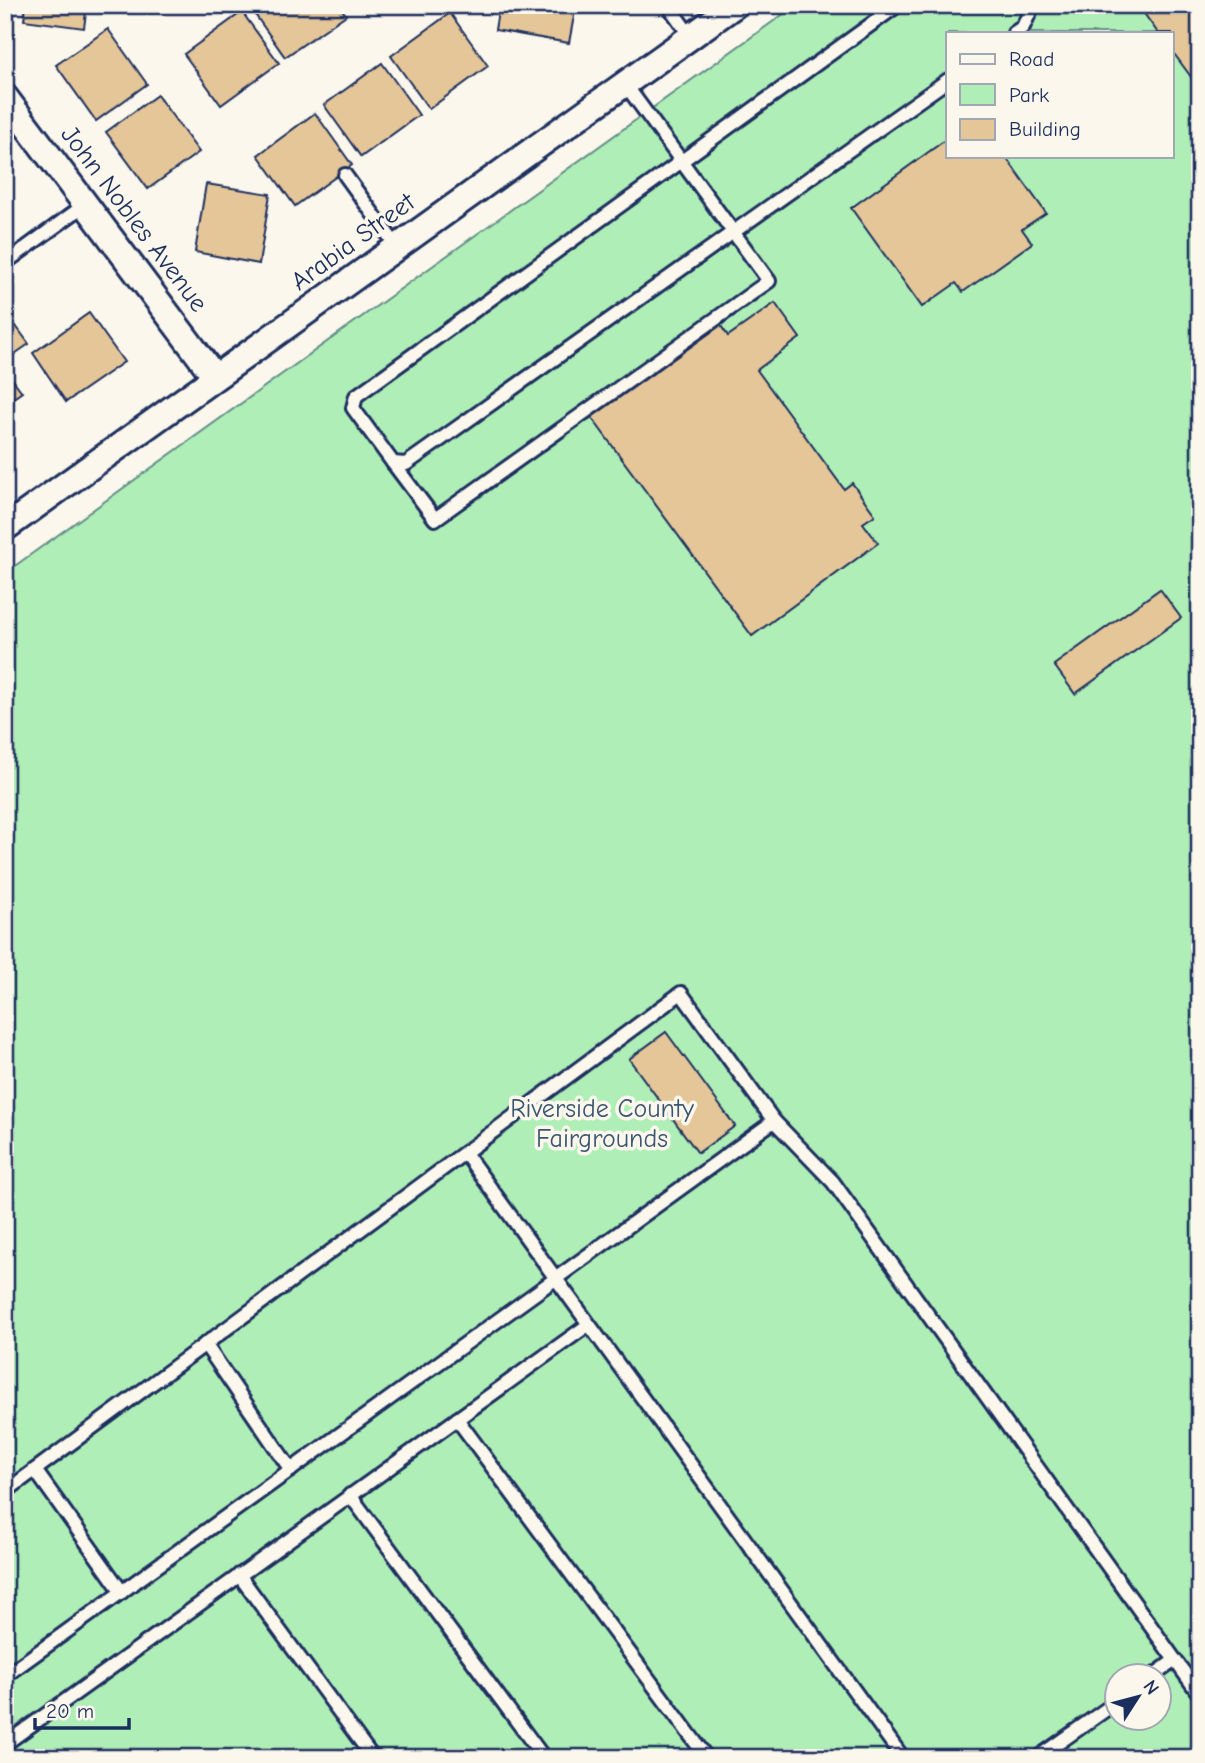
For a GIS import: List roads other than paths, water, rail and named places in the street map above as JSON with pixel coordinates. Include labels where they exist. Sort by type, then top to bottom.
[{"type":"street","name":"Arabia Street","points":[[5,528],[735,5]]},
{"type":"street","name":"John Nobles Avenue","points":[[5,97],[215,377]]},
{"type":"lane","points":[[668,5],[691,37]]},
{"type":"lane","points":[[625,84],[681,161],[733,231],[769,281],[435,519],[353,408],[356,396],[681,161],[898,5]]},
{"type":"lane","points":[[1016,32],[1023,27],[1033,5]]},
{"type":"lane","points":[[393,463],[407,464],[946,81]]},
{"type":"lane","points":[[345,175],[397,247]]},
{"type":"lane","points":[[5,263],[86,204]]},
{"type":"lane","points":[[5,1492],[681,993],[774,1121],[833,1182],[1200,1695]]},
{"type":"lane","points":[[5,1676],[774,1121]]},
{"type":"lane","points":[[465,1153],[903,1758]]},
{"type":"lane","points":[[5,1744],[587,1325]]},
{"type":"lane","points":[[205,1344],[291,1470]]},
{"type":"lane","points":[[457,1419],[707,1758]]},
{"type":"lane","points":[[35,1469],[122,1592]]},
{"type":"lane","points":[[350,1495],[544,1758]]},
{"type":"lane","points":[[239,1575],[373,1758]]},
{"type":"lane","points":[[1037,1758],[1104,1711]]},
{"type":"park label","name":"Riverside County Fairgrounds","points":[[602,1124]]}]
